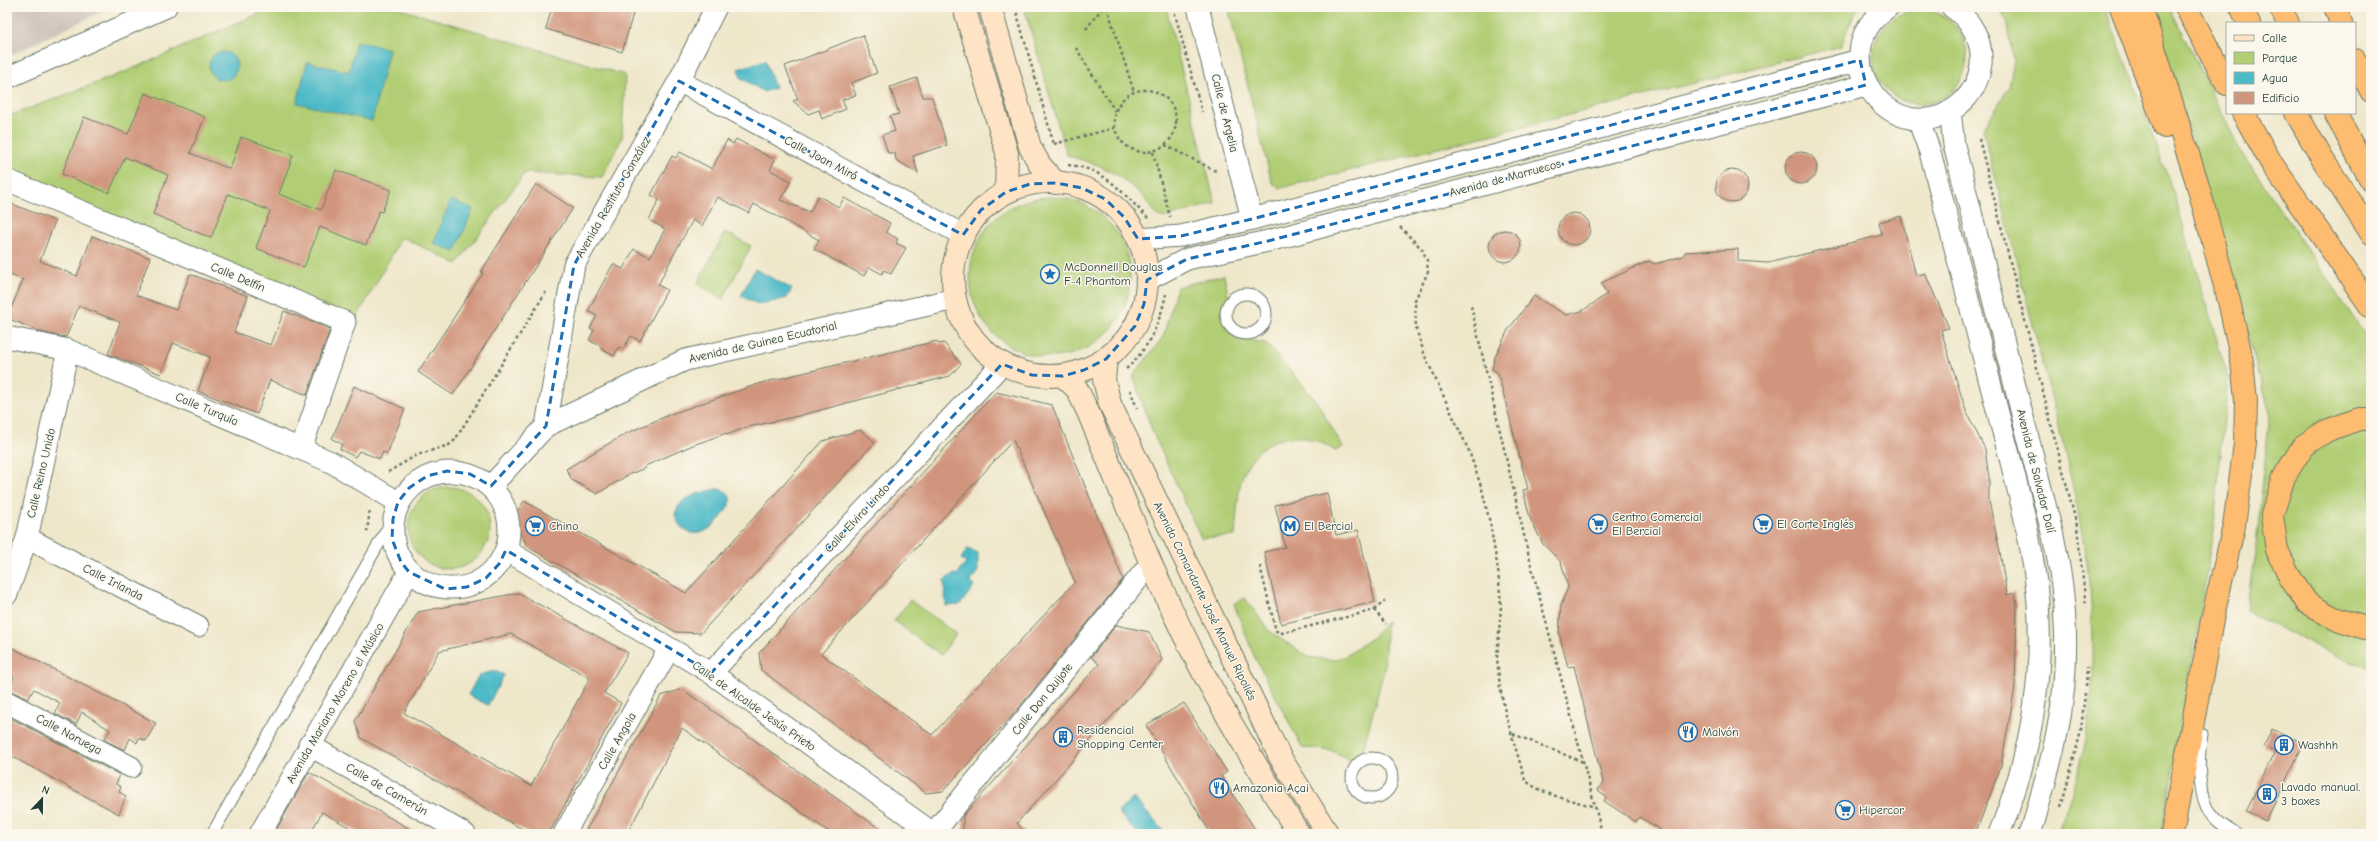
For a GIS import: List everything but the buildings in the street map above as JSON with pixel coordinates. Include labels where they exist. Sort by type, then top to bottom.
[{"type":"highway","points":[[2121,7],[2187,185],[2212,244]]},
{"type":"highway","points":[[2141,7],[2197,182],[2212,244],[2234,321],[2242,361],[2246,401],[2243,465],[2228,556],[2212,620],[2172,834]]},
{"type":"highway","points":[[2186,7],[2226,82]]},
{"type":"highway","points":[[2241,7],[2248,22]]},
{"type":"highway","points":[[2280,7],[2288,22]]},
{"type":"highway","points":[[2334,7],[2341,22]]},
{"type":"highway","points":[[2356,62],[2371,91]]},
{"type":"highway","points":[[2244,114],[2272,164],[2371,307]]},
{"type":"highway","points":[[2297,114],[2323,160],[2371,233]]},
{"type":"highway","points":[[2337,114],[2371,180]]},
{"type":"highway","points":[[2371,419],[2359,419],[2326,431],[2303,446],[2284,478],[2272,515],[2277,550],[2291,580],[2307,602],[2334,618],[2365,628],[2371,628]]},
{"type":"street","points":[[7,78],[166,7]]},
{"type":"street","name":"Avenida Restituto González","points":[[546,426],[574,265],[679,81],[716,7]]},
{"type":"street","points":[[964,7],[1007,153],[1006,192]]},
{"type":"street","points":[[990,7],[1030,147],[1040,165],[1059,174],[1105,200],[1124,217],[1138,239],[1145,259],[1147,280],[1144,304],[1135,326],[1121,346],[1106,359],[1084,370],[1063,376],[1032,375],[1002,364],[980,347],[968,330],[954,299],[953,266],[963,235],[981,210],[1006,192],[1059,174]]},
{"type":"street","name":"Calle de Argelia","points":[[1198,7],[1252,219]]},
{"type":"street","points":[[1888,7],[1872,22],[1865,33],[1860,60],[1866,85],[1875,98],[1887,109],[1902,116],[1918,119],[1931,118],[1950,111],[1963,102],[1979,75],[1981,60],[1979,44],[1974,30],[1964,17],[1952,7]]},
{"type":"street","name":"Avenida de Marruecos","points":[[1138,239],[1181,236],[1252,219],[1860,60]]},
{"type":"street","name":"Calle Joan Miró","points":[[679,81],[963,235]]},
{"type":"street","name":"Avenida de Marruecos","points":[[1147,280],[1187,259],[1268,241],[1866,85]]},
{"type":"street","name":"Avenida de Salvador Dalí","points":[[1950,111],[1954,146],[2049,521],[2060,575],[2066,633],[2062,696],[2057,732],[2034,822],[2029,834]]},
{"type":"street","name":"Avenida de Salvador Dalí","points":[[1918,119],[1930,152],[2014,475],[2034,568],[2039,612],[2039,656],[2035,705],[2020,777],[1999,834]]},
{"type":"street","name":"Calle Delfín","points":[[7,180],[345,322],[301,449]]},
{"type":"street","name":"Avenida de Guinea Ecuatorial","points":[[490,486],[546,426],[685,360],[954,299]]},
{"type":"street","name":"Calle Turquía","points":[[7,337],[68,350],[331,462],[372,485],[395,510]]},
{"type":"street","name":"Calle Reino Unido","points":[[7,594],[27,538],[68,350]]},
{"type":"street","name":"Avenida Comandante José Manuel Ripollés","points":[[1106,359],[1104,380],[1110,404],[1280,757],[1328,834]]},
{"type":"street","name":"Calle Elvira Lindo","points":[[711,673],[1002,364]]},
{"type":"street","points":[[1063,376],[1077,389],[1088,412],[1151,563],[1193,653],[1247,752],[1299,834]]},
{"type":"street","points":[[447,471],[470,474],[490,486],[503,502],[510,529],[506,550],[499,564],[486,578],[467,587],[445,589],[416,578],[409,572],[401,562],[392,539],[395,510],[409,488],[427,476],[447,471]]},
{"type":"street","name":"Calle Irlanda","points":[[27,538],[198,626]]},
{"type":"street","name":"Calle de Alcalde Jesús Prieto","points":[[506,550],[711,673],[933,834]]},
{"type":"street","name":"Calle Don Quijote","points":[[933,834],[1151,563]]},
{"type":"street","name":"Avenida Mariano Moreno el Músico","points":[[260,834],[309,745],[409,572]]},
{"type":"street","name":"Calle Angola","points":[[564,834],[669,649]]},
{"type":"street","name":"Calle Noruega","points":[[7,702],[131,767]]},
{"type":"street","name":"Calle de Camerún","points":[[309,745],[465,834]]},
{"type":"lane","points":[[212,834],[395,510]]},
{"type":"lane","points":[[2228,556],[2222,624],[2199,747],[2199,774],[2211,815],[2236,834]]},
{"type":"path","points":[[1015,7],[1056,150]]},
{"type":"path","points":[[1086,28],[1103,7]]},
{"type":"path","points":[[1107,7],[1134,92]]},
{"type":"path","points":[[1173,7],[1204,119]]},
{"type":"path","points":[[1076,48],[1115,111]]},
{"type":"path","points":[[1145,90],[1156,92],[1166,97],[1176,116],[1176,127],[1172,137],[1165,146],[1153,152],[1143,153],[1129,148],[1118,137],[1114,128],[1115,111],[1119,103],[1134,92],[1145,90]]},
{"type":"path","points":[[1054,144],[1114,128]]},
{"type":"path","points":[[1165,146],[1220,172]]},
{"type":"path","points":[[1153,152],[1171,221]]},
{"type":"path","points":[[1216,164],[1222,177]]},
{"type":"path","points":[[1059,174],[1093,171],[1127,194],[1153,222]]},
{"type":"path","points":[[1397,226],[1412,238],[1422,249],[1427,260],[1428,272],[1415,300],[1416,328],[1425,356],[1469,452],[1482,489],[1490,523],[1498,570],[1501,606],[1497,658],[1505,712],[1525,780],[1531,785],[1595,807]]},
{"type":"path","points":[[369,539],[367,518],[372,498],[368,495],[378,473],[397,468],[403,462],[449,445],[455,440],[551,285]]},
{"type":"path","points":[[1125,370],[1135,361],[1148,343],[1164,308],[1167,290]]},
{"type":"path","points":[[1471,306],[1530,561],[1602,833]]},
{"type":"path","points":[[1127,383],[1140,415]]},
{"type":"path","points":[[1260,566],[1276,631],[1282,633],[1374,610],[1385,601]]},
{"type":"path","points":[[1374,610],[1386,624]]},
{"type":"path","points":[[1512,734],[1583,762]]},
{"type":"path","points":[[2054,829],[2060,834]]},
{"type":"highlighted area","points":[[1860,60],[1866,85],[1268,241],[1187,259],[1147,280],[1144,304],[1135,326],[1106,359],[1084,370],[1063,376],[1032,375],[1002,364],[711,673],[506,550],[499,564],[486,578],[467,587],[445,589],[409,572],[401,562],[392,539],[393,519],[398,502],[409,488],[427,476],[447,471],[470,474],[491,486],[546,426],[574,265],[679,81],[963,235],[981,210],[1006,192],[1030,184],[1056,183],[1082,188],[1105,199],[1124,217],[1138,239],[1181,236],[1252,219]]},
{"type":"shaded area","points":[[7,7],[111,7],[7,57]]},
{"type":"green space","points":[[274,7],[394,7],[625,75],[622,138],[602,177],[525,173],[457,264],[402,237],[356,319],[7,172],[7,117],[125,72]]},
{"type":"green space","points":[[1024,7],[1166,7],[1215,203],[1164,218],[1156,215],[1143,196],[1119,176],[1100,166],[1067,155]]},
{"type":"green space","points":[[1228,7],[1859,7],[1850,23],[1841,46],[1281,188],[1272,183]]},
{"type":"green space","points":[[1998,7],[2105,7],[2172,188],[2228,378],[2214,525],[2162,834],[2057,834],[2071,795],[2086,740],[2088,726],[2092,680],[2093,635],[2090,589],[2084,544],[2065,454],[1983,129],[2009,87],[2014,60],[2007,20]]},
{"type":"green space","points":[[2153,7],[2169,7],[2239,148],[2371,344],[2371,667],[2341,659],[2246,610],[2256,546],[2270,413]]},
{"type":"green space","points":[[1920,10],[1938,13],[1953,24],[1964,39],[1967,57],[1964,75],[1953,90],[1938,101],[1920,104],[1902,101],[1887,90],[1876,75],[1873,57],[1876,39],[1887,24],[1902,13]]},
{"type":"green space","points":[[1058,197],[1073,200],[1088,206],[1107,220],[1117,232],[1124,246],[1129,261],[1129,293],[1124,308],[1117,322],[1107,334],[1095,344],[1073,354],[1058,357],[1042,357],[1027,354],[1005,344],[993,334],[983,322],[971,293],[970,269],[973,254],[983,232],[993,220],[1005,210],[1034,198]]},
{"type":"green space","points":[[725,232],[751,246],[723,299],[697,284]]},
{"type":"green space","points":[[1224,275],[1228,295],[1221,311],[1228,331],[1237,338],[1265,343],[1298,379],[1318,404],[1343,447],[1335,451],[1322,443],[1296,437],[1270,443],[1259,451],[1250,461],[1243,475],[1238,497],[1235,536],[1201,538],[1153,433],[1133,376],[1163,337],[1177,287]]},
{"type":"green space","points":[[449,487],[465,490],[478,499],[487,512],[490,528],[487,544],[478,557],[465,566],[449,569],[433,566],[420,557],[411,544],[408,528],[411,512],[420,499],[433,490]]},
{"type":"green space","points":[[1245,598],[1269,631],[1308,657],[1332,660],[1346,656],[1374,636],[1387,621],[1384,670],[1364,747],[1350,760],[1333,751],[1302,747],[1254,656],[1234,604]]},
{"type":"green space","points":[[910,600],[956,634],[941,655],[894,621]]},
{"type":"water","points":[[356,41],[389,49],[372,121],[297,103],[307,62],[349,72]]},
{"type":"water","points":[[223,52],[233,56],[237,66],[233,76],[223,80],[213,76],[209,66],[213,56]]},
{"type":"water","points":[[765,60],[775,88],[764,92],[741,78],[738,69]]},
{"type":"water","points":[[451,200],[473,209],[455,252],[433,243]]},
{"type":"water","points":[[755,269],[792,289],[787,298],[760,305],[741,296]]},
{"type":"water","points":[[716,489],[726,492],[731,501],[719,520],[701,533],[694,533],[682,528],[675,514],[682,503],[691,496]]},
{"type":"water","points":[[967,549],[978,553],[978,571],[970,582],[974,586],[960,605],[946,606],[944,580],[954,574],[957,575],[966,562],[961,559]]},
{"type":"water","points":[[495,671],[504,675],[488,705],[468,695],[479,675]]},
{"type":"water","points":[[1134,798],[1166,834],[1138,834],[1118,812]]},
{"type":"place","name":"McDonnell Douglas F-4 Phantom","points":[[1050,274]]},
{"type":"place","name":"Centro Comercial El Bercial","points":[[1598,524]]},
{"type":"place","name":"El Corte Inglés","points":[[1763,524]]},
{"type":"place","name":"Chino","points":[[535,526]]},
{"type":"place","name":"El Bercial","points":[[1290,526]]},
{"type":"place","name":"Malvón","points":[[1688,732]]},
{"type":"place","name":"Residencial Shopping Center","points":[[1063,737]]},
{"type":"place","name":"Washhh","points":[[2284,745]]},
{"type":"place","name":"Amazonia Açai","points":[[1219,788]]},
{"type":"place","name":"Lavado manual. 3 boxes","points":[[2267,794]]},
{"type":"place","name":"Hipercor","points":[[1845,810]]}]
